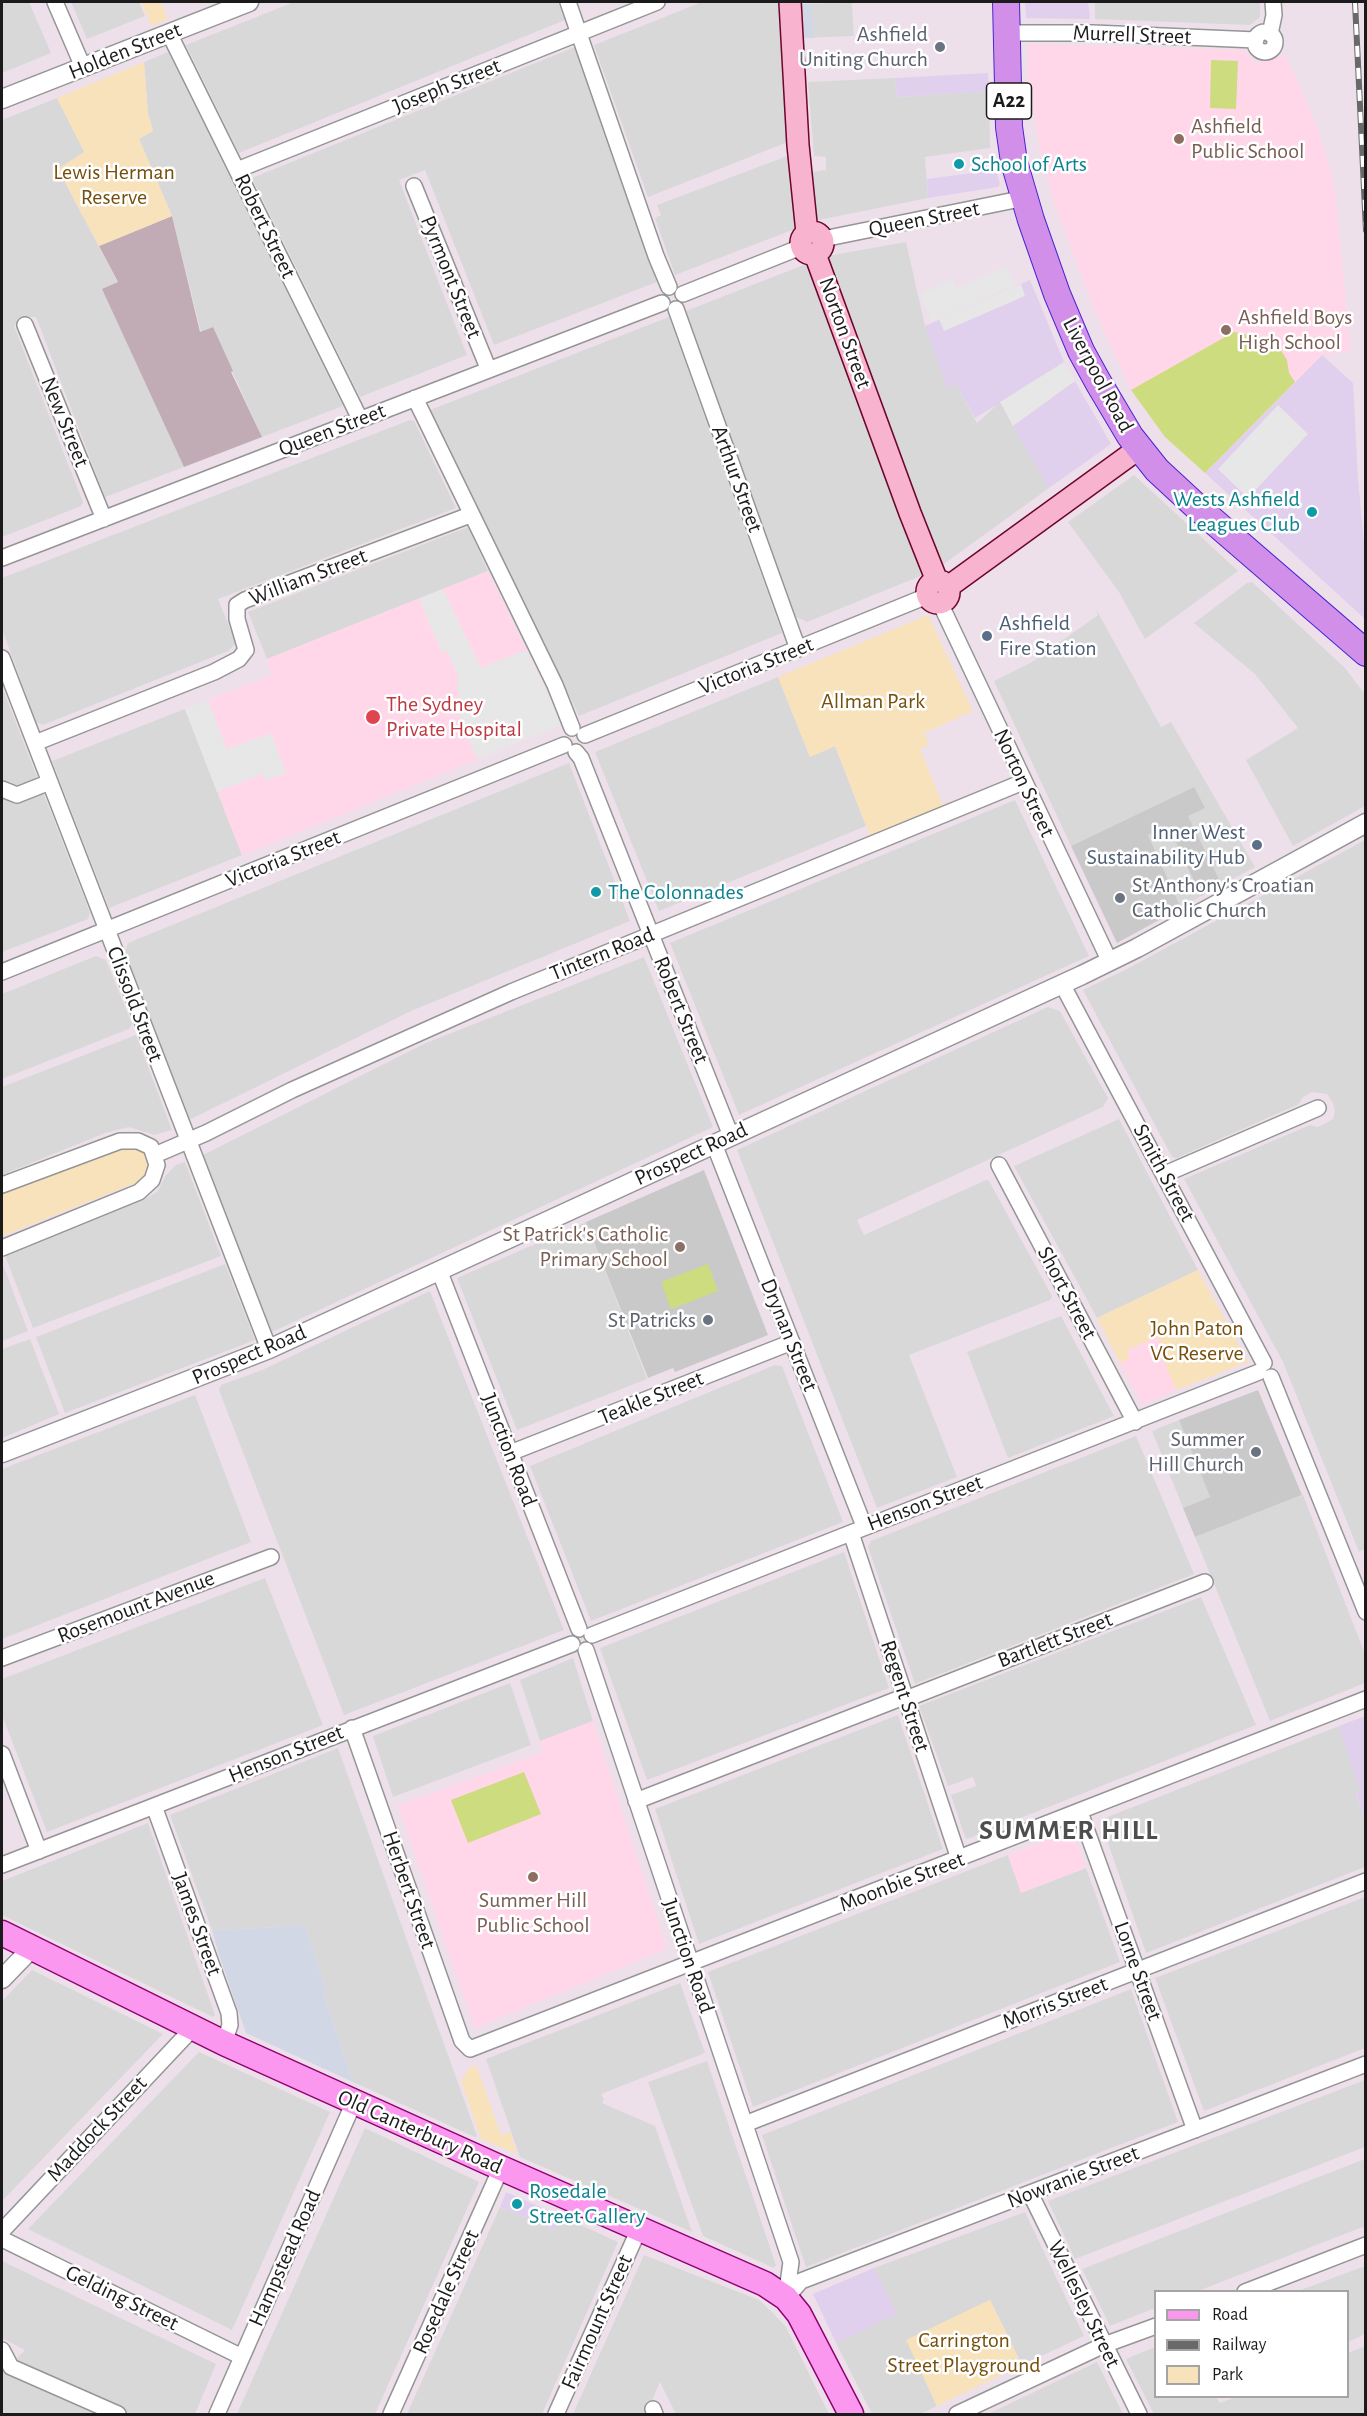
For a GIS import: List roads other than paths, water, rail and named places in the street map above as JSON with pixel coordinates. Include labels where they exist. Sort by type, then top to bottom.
[{"type":"highway","name":"Liverpool Road","points":[[1006,2],[1009,127],[1014,162],[1046,266],[1081,351],[1138,449],[1178,490],[1362,656]]},
{"type":"main road","name":"Norton Street","points":[[790,2],[798,146],[812,243],[938,592]]},
{"type":"main road","name":"Victoria Street","points":[[938,592],[1138,449]]},
{"type":"main road","name":"Old Canterbury Road","points":[[2,1933],[224,2043],[354,2102],[765,2284],[793,2290],[804,2322],[851,2415]]},
{"type":"street","points":[[55,2],[83,67]]},
{"type":"street","name":"Holden Street","points":[[2,99],[249,2]]},
{"type":"street","points":[[568,2],[653,247],[676,291],[662,293],[669,306]]},
{"type":"street","name":"Joseph Street","points":[[237,170],[657,2]]},
{"type":"street","name":"Murrell Street","points":[[1008,33],[1263,37],[1274,15],[1274,2]]},
{"type":"street","name":"Robert Street","points":[[169,33],[360,418]]},
{"type":"street","name":"Pyrmont Street","points":[[414,186],[488,368]]},
{"type":"street","name":"Queen Street","points":[[676,291],[812,243],[1025,198]]},
{"type":"street","name":"Queen Street","points":[[2,558],[488,368],[669,306]]},
{"type":"street","name":"Arthur Street","points":[[669,306],[798,649]]},
{"type":"street","name":"New Street","points":[[25,326],[104,519]]},
{"type":"street","points":[[415,398],[470,515],[579,731],[585,746],[570,748],[563,735],[579,731]]},
{"type":"street","name":"William Street","points":[[35,743],[214,672],[239,659],[246,650],[237,619],[237,605],[245,600],[470,515]]},
{"type":"street","name":"Victoria Street","points":[[579,731],[798,649],[938,592]]},
{"type":"street","name":"Norton Street","points":[[938,592],[1023,782],[1110,962]]},
{"type":"street","name":"Clissold Street","points":[[2,658],[269,1349]]},
{"type":"street","name":"Robert Street","points":[[570,748],[581,758],[731,1136]]},
{"type":"street","name":"Victoria Street","points":[[2,972],[570,748]]},
{"type":"street","points":[[2,789],[17,795],[50,782]]},
{"type":"street","name":"Tintern Road","points":[[155,1155],[188,1142],[292,1090],[459,1015],[1023,782]]},
{"type":"street","name":"Prospect Road","points":[[2,1453],[269,1349],[1110,962],[1365,823]]},
{"type":"street","name":"Smith Street","points":[[1062,984],[1164,1174],[1265,1371],[1365,1612]]},
{"type":"street","points":[[1164,1174],[1318,1108]]},
{"type":"street","points":[[2,1185],[120,1141],[138,1141],[150,1147],[157,1165],[152,1180],[139,1192],[2,1248]]},
{"type":"street","name":"Drynan Street","points":[[714,1144],[792,1342],[858,1530]]},
{"type":"street","name":"Short Street","points":[[999,1166],[1135,1422]]},
{"type":"street","name":"Junction Road","points":[[439,1270],[582,1640],[791,2262],[793,2290]]},
{"type":"street","name":"Teakle Street","points":[[510,1453],[792,1342]]},
{"type":"street","name":"Henson Street","points":[[2,1865],[1265,1371]]},
{"type":"street","name":"Regent Street","points":[[858,1530],[906,1698],[959,1859]]},
{"type":"street","name":"Rosemount Avenue","points":[[2,1658],[271,1557]]},
{"type":"street","name":"Bartlett Street","points":[[636,1801],[1205,1582]]},
{"type":"street","name":"Moonbie Street","points":[[471,2049],[1365,1699]]},
{"type":"street","name":"Herbert Street","points":[[352,1728],[462,2041],[471,2049]]},
{"type":"street","points":[[2,1754],[39,1851]]},
{"type":"street","name":"James Street","points":[[154,1806],[229,2013],[230,2025],[224,2043]]},
{"type":"street","name":"Lorne Street","points":[[1080,1812],[1195,2130]]},
{"type":"street","name":"Morris Street","points":[[745,2124],[1365,1881]]},
{"type":"street","points":[[2,1979],[31,1949]]},
{"type":"street","name":"Maddock Street","points":[[2,2231],[193,2028]]},
{"type":"street","name":"Nowranie Street","points":[[793,2290],[1030,2193],[1365,2064]]},
{"type":"street","name":"Hampstead Road","points":[[217,2415],[354,2102]]},
{"type":"street","name":"Rosedale Street","points":[[391,2415],[501,2168]]},
{"type":"street","name":"Wellesley Street","points":[[1030,2193],[1138,2415]]},
{"type":"street","name":"Fairmount Street","points":[[556,2415],[639,2229]]},
{"type":"street","name":"Gelding Street","points":[[2,2239],[242,2357]]},
{"type":"street","points":[[1250,2290],[1365,2245]]},
{"type":"street","name":"Junction Road","points":[[791,2262],[796,2266],[793,2290]]},
{"type":"street","points":[[957,2415],[1104,2344],[1154,2326]]},
{"type":"street","points":[[2,2350],[11,2367],[118,2415]]},
{"type":"railway","points":[[1355,2],[1366,230]]},
{"type":"place","name":"Ashfield Uniting Church","points":[[940,47]]},
{"type":"place","name":"Ashfield Public School","points":[[1179,139]]},
{"type":"place","name":"School of Arts","points":[[959,164]]},
{"type":"place","name":"Ashfield Boys High School","points":[[1226,330]]},
{"type":"place","name":"Wests Ashfield Leagues Club","points":[[1312,512]]},
{"type":"place","name":"Ashfield Fire Station","points":[[987,636]]},
{"type":"place","name":"The Sydney Private Hospital","points":[[373,717]]},
{"type":"place","name":"Inner West Sustainability Hub","points":[[1257,845]]},
{"type":"place","name":"The Colonnades","points":[[596,892]]},
{"type":"place","name":"St Anthony's Croatian Catholic Church","points":[[1120,898]]},
{"type":"place","name":"St Patrick's Catholic Primary School","points":[[680,1247]]},
{"type":"place","name":"St Patricks","points":[[708,1320]]},
{"type":"place","name":"Summer Hill Church","points":[[1256,1452]]},
{"type":"place","name":"Summer Hill Public School","points":[[533,1877]]},
{"type":"place","name":"Rosedale Street Gallery","points":[[517,2204]]},
{"type":"district","name":"SUMMER HILL","points":[[1069,1831]]},
{"type":"park label","name":"Lewis Herman Reserve","points":[[114,184]]},
{"type":"park label","name":"Allman Park","points":[[873,701]]},
{"type":"park label","name":"John Paton VC Reserve","points":[[1197,1340]]},
{"type":"park label","name":"Carrington Street Playground","points":[[964,2352]]}]
